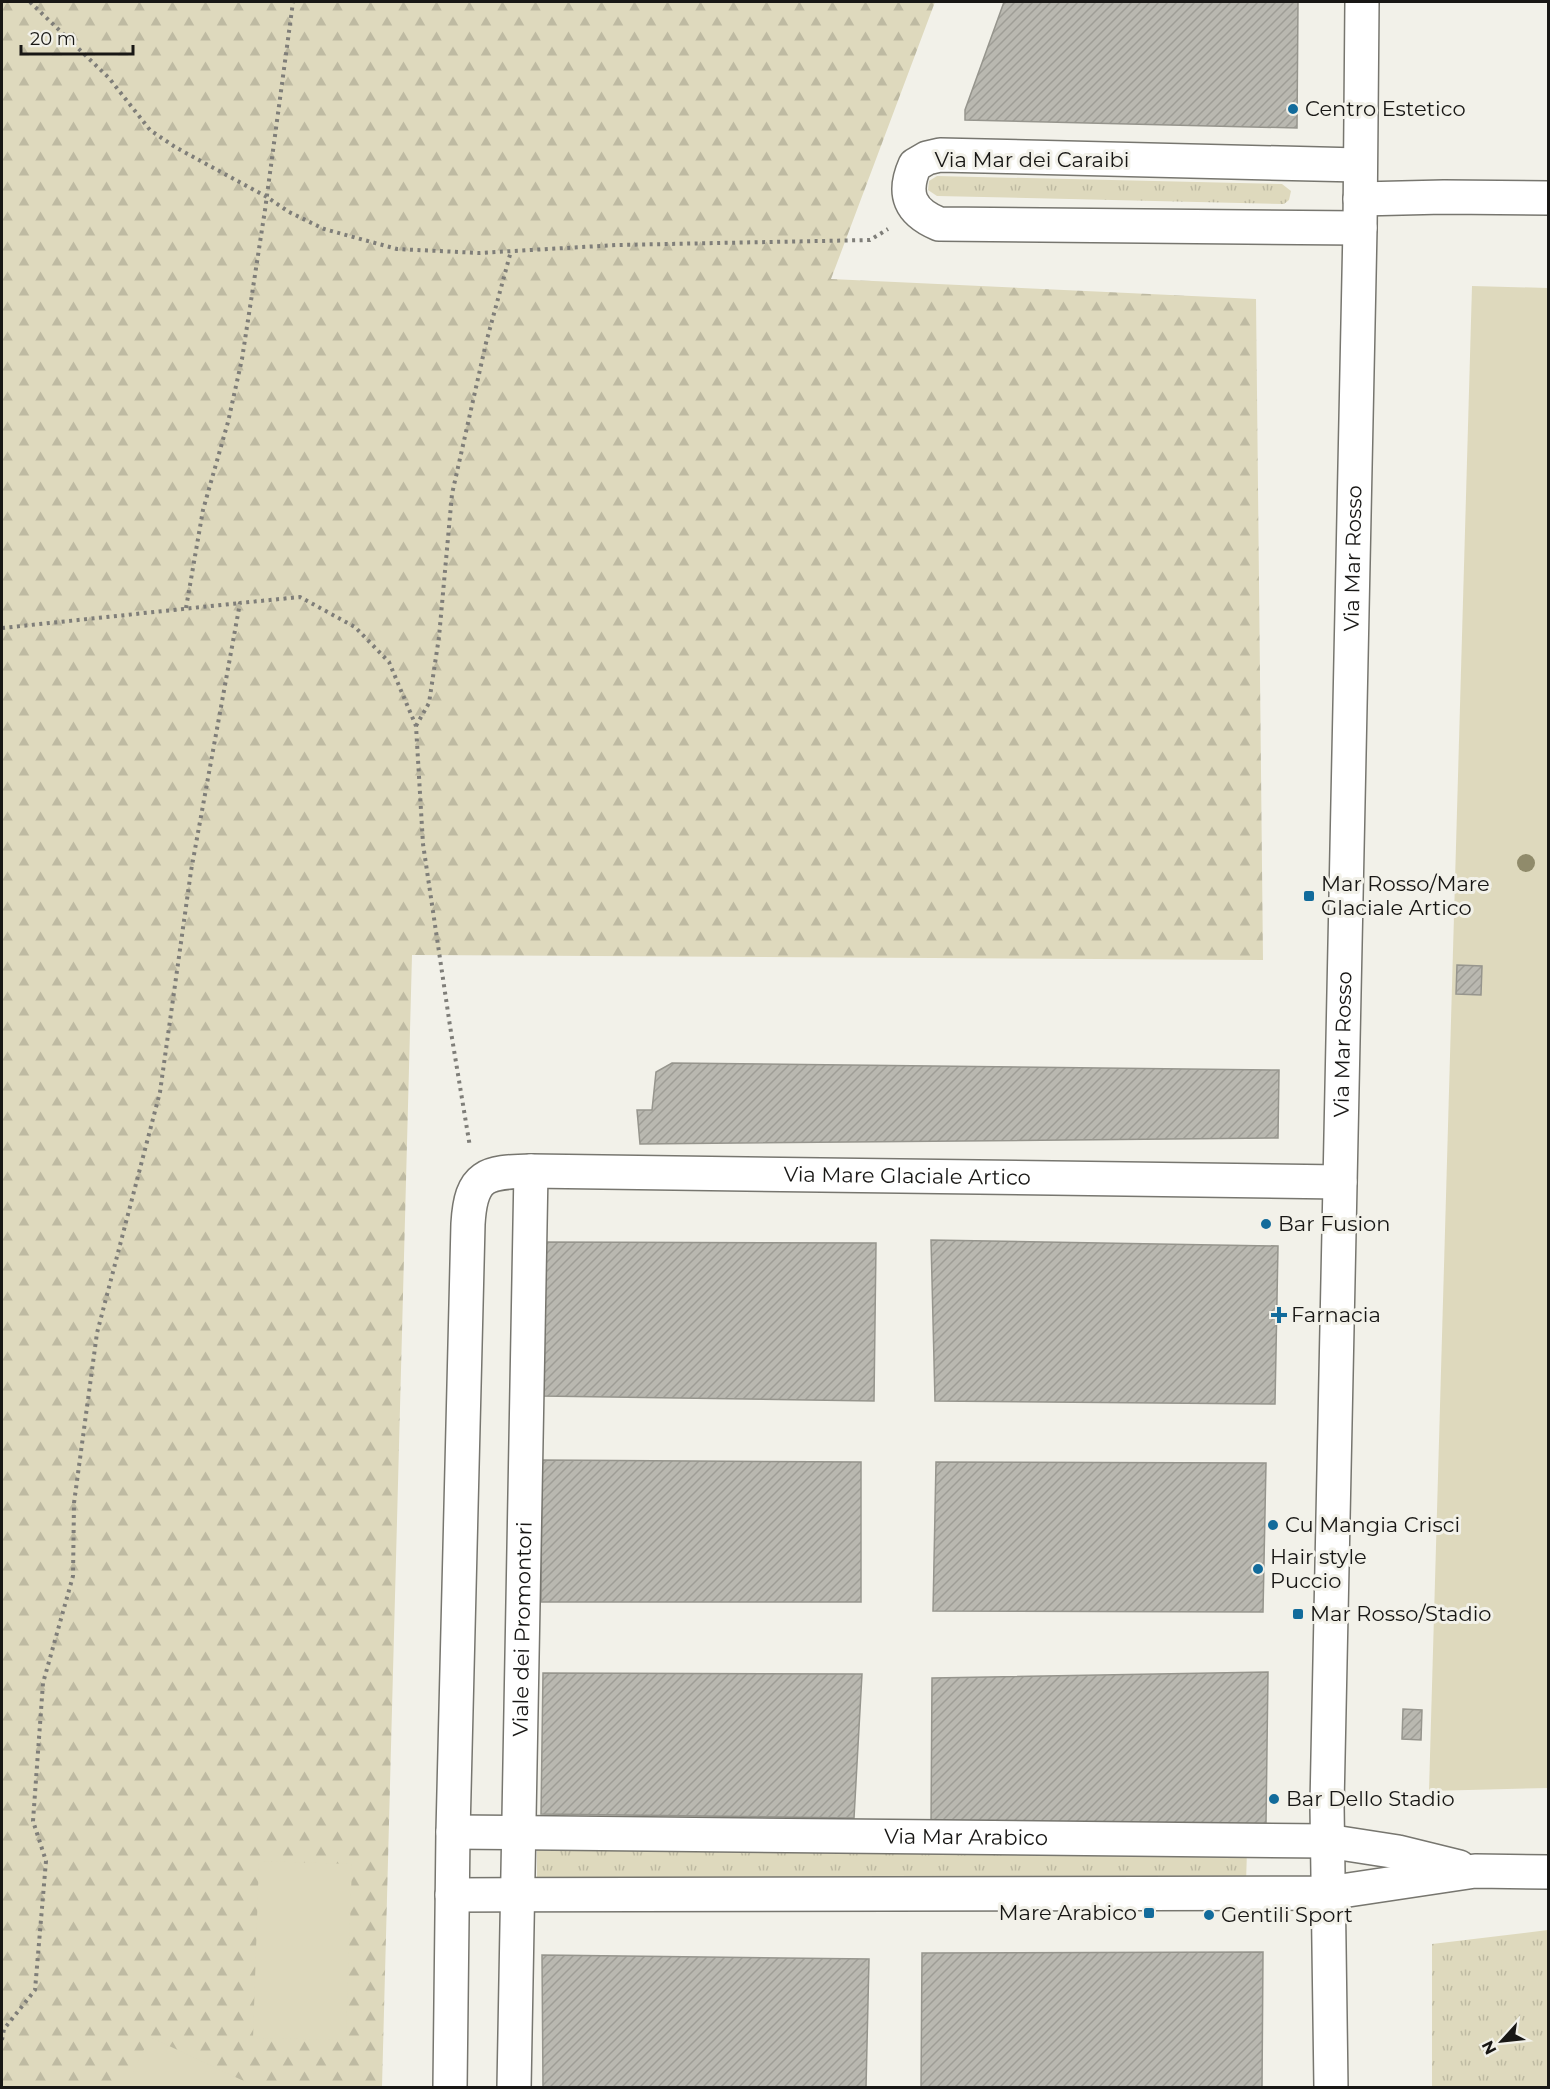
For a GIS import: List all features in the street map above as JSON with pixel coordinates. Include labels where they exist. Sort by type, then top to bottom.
[{"type":"street","name":"Via Mar Rosso","points":[[1331,2088],[1328,1841],[1360,214],[1362,2]]},
{"type":"street","name":"Via Mar dei Caraibi","points":[[917,213],[908,188],[910,174],[915,165],[927,158],[940,155],[1359,165]]},
{"type":"street","points":[[917,213],[939,224],[1360,214],[1444,197],[1548,198]]},
{"type":"street","name":"Via Mare Glaciale Artico","points":[[477,1184],[486,1176],[498,1172],[531,1171],[1340,1182]]},
{"type":"street","name":"Viale dei Promontori","points":[[514,2088],[531,1171]]},
{"type":"street","points":[[450,2088],[453,1832],[468,1224],[472,1197],[477,1184]]},
{"type":"street","name":"Via Mar Arabico","points":[[453,1832],[1328,1841],[1398,1852],[1475,1871]]},
{"type":"street","name":"Via Mar Arabico","points":[[452,1895],[1328,1893],[1475,1871],[1548,1872]]},
{"type":"path","points":[[30,2],[109,78],[150,130],[176,147],[267,196],[289,212],[324,229],[397,249],[479,253],[617,245],[870,240],[917,213]]},
{"type":"path","points":[[186,608],[203,510],[228,422],[242,359],[293,2]]},
{"type":"path","points":[[417,726],[429,703],[439,637],[452,494],[486,343],[511,251]]},
{"type":"path","points":[[2,628],[300,597],[355,627],[389,662],[417,726],[423,844],[450,1026],[477,1184]]},
{"type":"path","points":[[2,2040],[4,2029],[35,1990],[46,1861],[33,1821],[43,1683],[73,1576],[74,1503],[97,1333],[160,1092],[191,871],[240,603]]},
{"type":"green space","points":[[2,2],[935,2],[831,279],[1256,299],[1263,960],[412,955],[382,2087],[2,2088]]},
{"type":"green space","points":[[937,176],[1282,184],[1291,191],[1289,200],[1284,204],[937,196],[928,190],[929,181]]},
{"type":"green space","points":[[1472,286],[1548,288],[1548,1788],[1429,1791]]},
{"type":"green space","points":[[537,1847],[1247,1849],[1246,1884],[537,1878]]},
{"type":"green space","points":[[259,1861],[352,1864],[346,2040],[253,2038]]},
{"type":"green space","points":[[1548,1930],[1548,2087],[1432,2087],[1432,1944]]},
{"type":"green space","points":[[150,2037],[248,2083],[246,2087],[126,2087]]},
{"type":"building","points":[[1004,2],[1298,2],[1297,128],[965,120],[965,110]]},
{"type":"building","points":[[1457,965],[1482,966],[1481,995],[1456,994]]},
{"type":"building","points":[[672,1063],[1279,1070],[1278,1138],[640,1144],[637,1110],[652,1110],[656,1072]]},
{"type":"building","points":[[931,1240],[1278,1246],[1275,1404],[935,1401]]},
{"type":"building","points":[[541,1242],[876,1243],[874,1401],[542,1396]]},
{"type":"building","points":[[542,1460],[861,1462],[861,1602],[541,1602]]},
{"type":"building","points":[[936,1462],[1266,1463],[1263,1612],[933,1611]]},
{"type":"building","points":[[1268,1672],[1266,1824],[931,1826],[932,1678]]},
{"type":"building","points":[[543,1673],[862,1674],[854,1818],[541,1814]]},
{"type":"building","points":[[1403,1709],[1422,1710],[1421,1740],[1402,1739]]},
{"type":"building","points":[[1263,1952],[1262,2088],[921,2088],[922,1953]]},
{"type":"building","points":[[542,1955],[869,1959],[866,2088],[543,2088]]},
{"type":"place","name":"Centro Estetico","points":[[1293,109]]},
{"type":"place","name":"Mar Rosso/Mare Glaciale Artico","points":[[1309,896]]},
{"type":"place","name":"Bar Fusion","points":[[1266,1224]]},
{"type":"place","name":"Farnacia","points":[[1279,1315]]},
{"type":"place","name":"Cu Mangia Crisci","points":[[1273,1525]]},
{"type":"place","name":"Hair style Puccio","points":[[1258,1569]]},
{"type":"place","name":"Mar Rosso/Stadio","points":[[1298,1614]]},
{"type":"place","name":"Bar Dello Stadio","points":[[1274,1799]]},
{"type":"place","name":"Mare Arabico","points":[[1149,1913]]},
{"type":"place","name":"Gentili Sport","points":[[1209,1915]]}]
